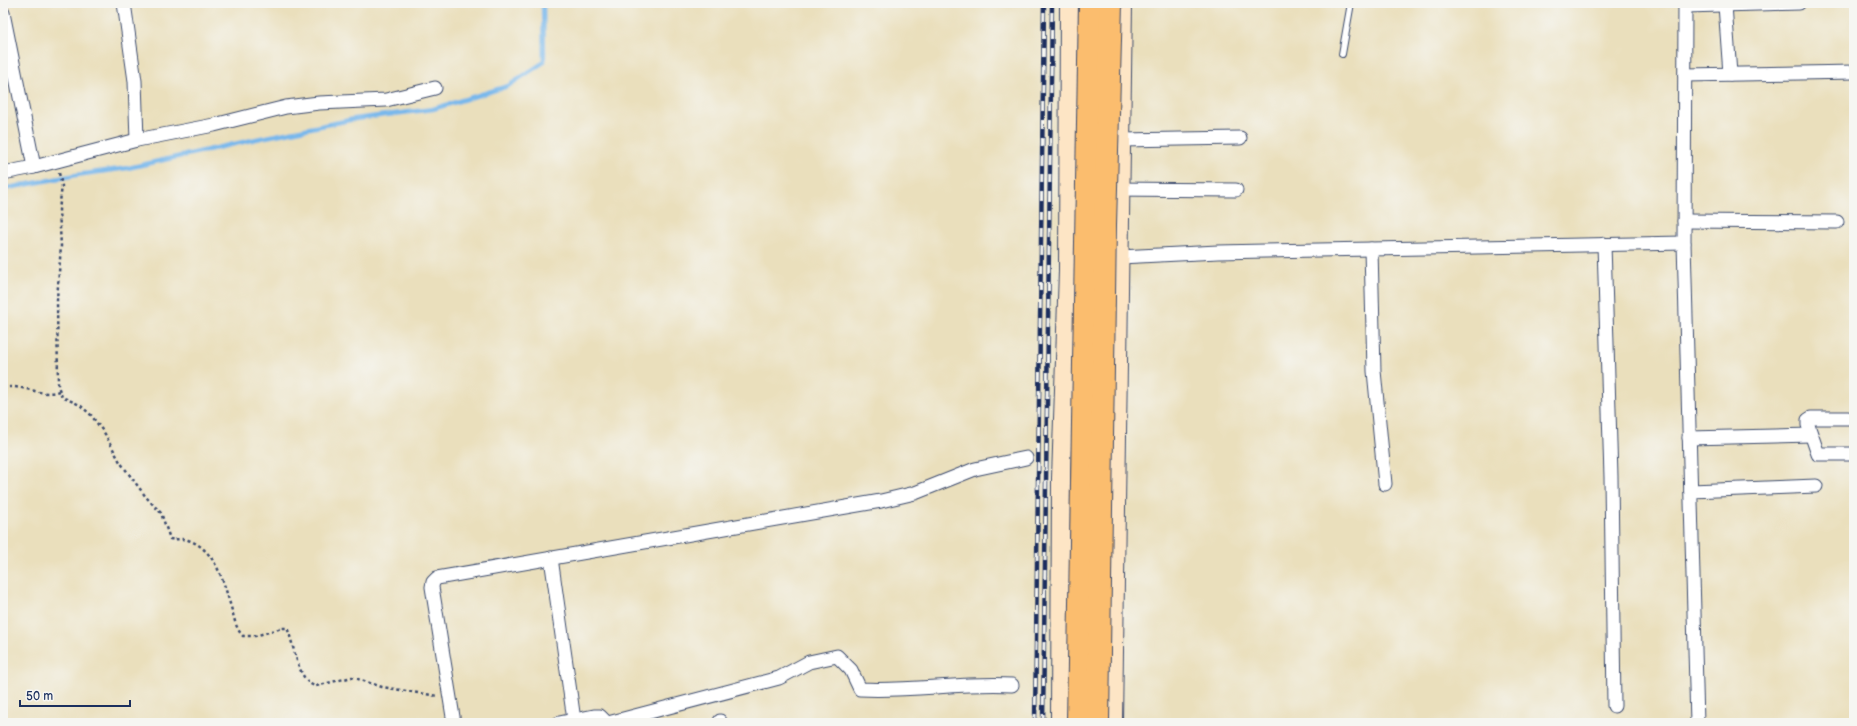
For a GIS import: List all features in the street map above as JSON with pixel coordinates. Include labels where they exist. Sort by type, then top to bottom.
[{"type":"highway","points":[[1078,723],[1090,3]]},
{"type":"highway","points":[[1098,723],[1105,225],[1111,3]]},
{"type":"street","points":[[124,3],[136,81],[137,140]]},
{"type":"street","points":[[1060,723],[1062,478],[1068,271],[1070,3]]},
{"type":"street","points":[[1113,723],[1123,3]]},
{"type":"street","points":[[1697,723],[1684,242],[1685,5],[1799,3]]},
{"type":"street","points":[[1725,5],[1730,74]]},
{"type":"street","points":[[3,13],[34,167]]},
{"type":"street","points":[[1685,75],[1854,72]]},
{"type":"street","points":[[3,173],[34,167],[137,140],[214,125],[286,107],[319,103],[386,100],[435,88]]},
{"type":"street","points":[[1121,140],[1240,138]]},
{"type":"street","points":[[1069,189],[1236,190]]},
{"type":"street","points":[[1684,221],[1837,222]]},
{"type":"street","points":[[1120,258],[1218,252],[1684,242]]},
{"type":"street","points":[[1604,244],[1614,706]]},
{"type":"street","points":[[1371,249],[1374,378],[1385,484]]},
{"type":"street","points":[[1848,418],[1809,419],[1807,423],[1818,454],[1854,454]]},
{"type":"street","points":[[1689,438],[1811,435]]},
{"type":"street","points":[[454,723],[432,587],[434,580],[440,577],[881,501],[915,493],[976,469],[1026,458]]},
{"type":"street","points":[[1691,491],[1816,486]]},
{"type":"street","points":[[551,558],[574,720]]},
{"type":"street","points":[[559,723],[594,716],[600,716],[608,723],[779,678],[810,662],[837,656],[851,670],[860,689],[889,691],[968,684],[1012,684]]},
{"type":"lane","points":[[1342,54],[1351,3]]},
{"type":"path","points":[[58,169],[62,186],[59,205],[61,246],[57,299],[59,391],[62,397],[80,405],[91,415],[105,434],[120,462],[146,497],[160,512],[170,539],[189,540],[211,558],[220,574],[237,628],[242,636],[249,637],[286,628],[305,681],[311,686],[355,678],[382,687],[451,698]]},
{"type":"path","points":[[3,388],[24,388],[47,394],[59,391]]},
{"type":"waterway","points":[[3,189],[76,175],[128,168],[261,138],[355,119],[433,109],[508,86],[544,62],[543,3]]},
{"type":"railway","points":[[1035,723],[1044,3]]},
{"type":"railway","points":[[1043,723],[1052,3]]}]
